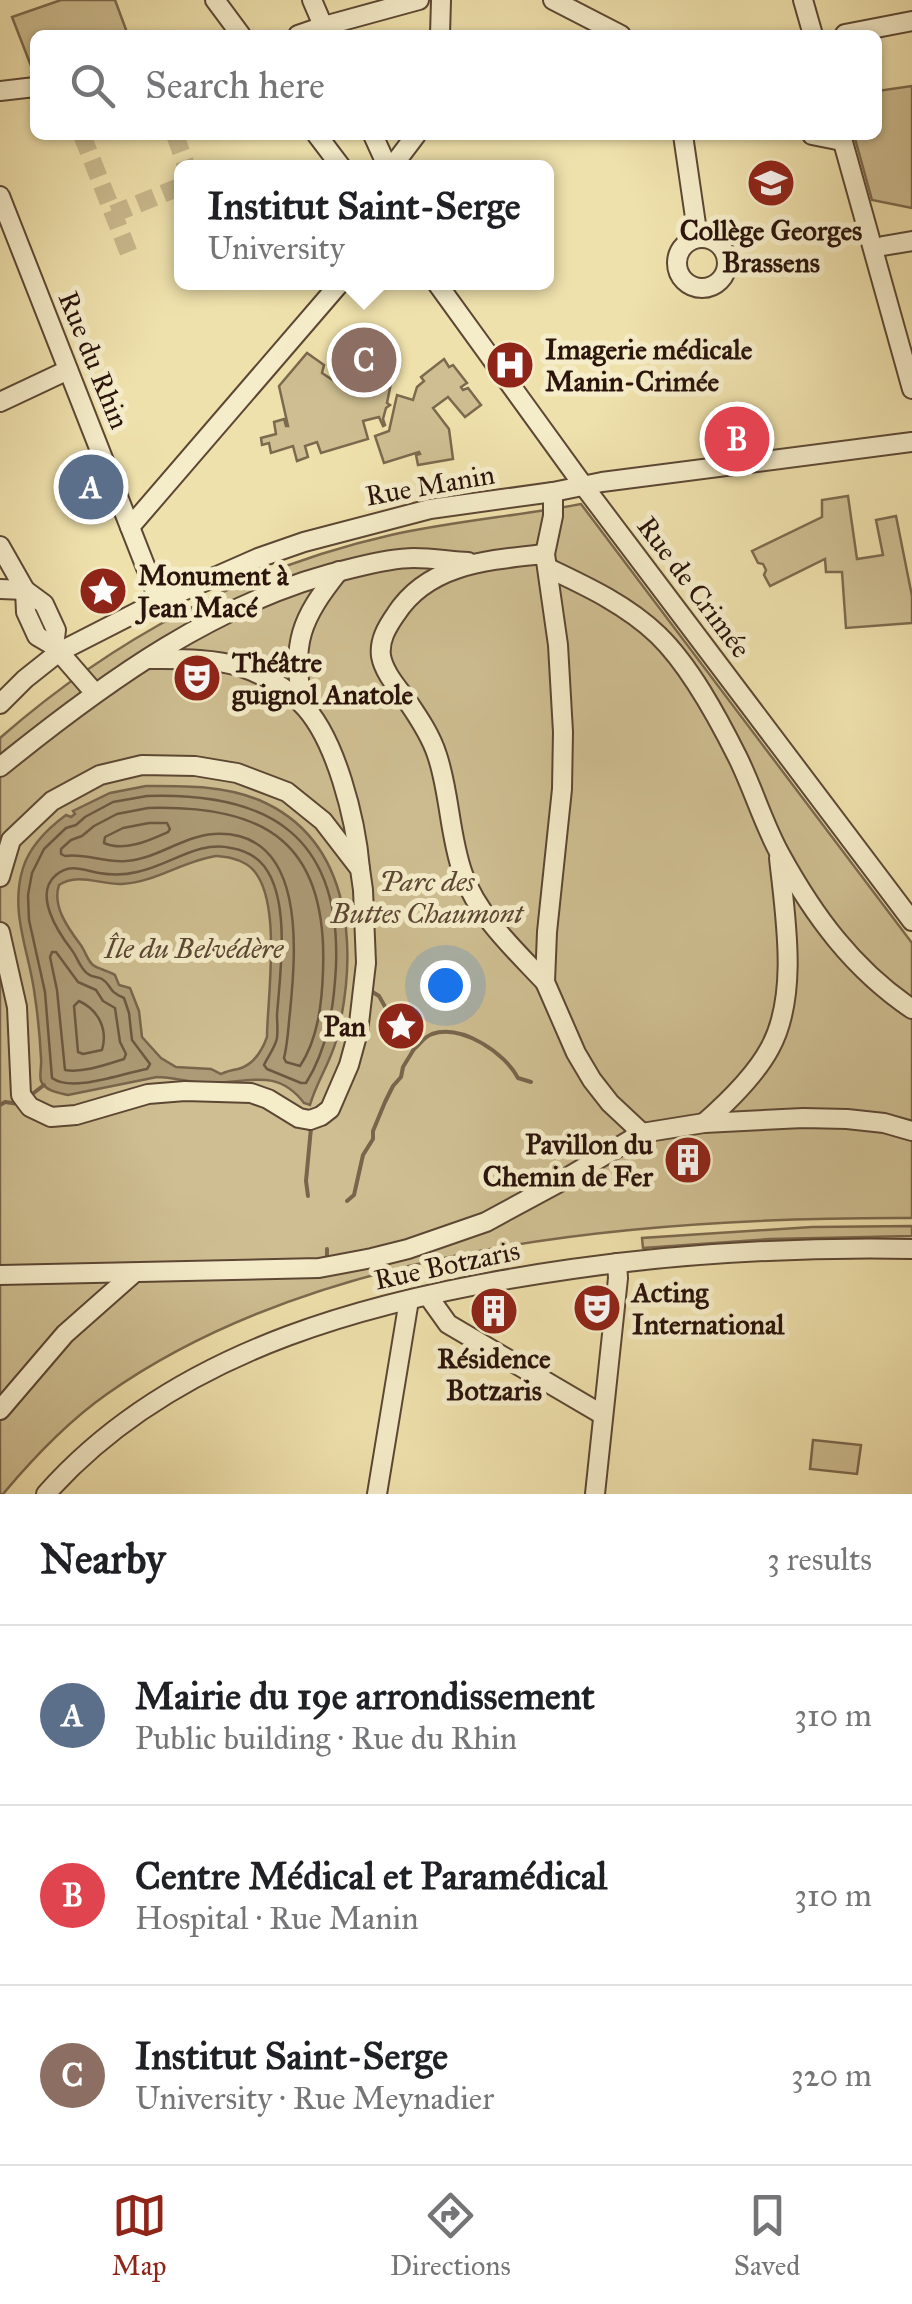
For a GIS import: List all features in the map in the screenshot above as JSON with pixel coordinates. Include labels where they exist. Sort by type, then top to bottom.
[{"type":"street","points":[[215,0],[238,30]]},
{"type":"street","points":[[312,0],[326,30],[419,0]]},
{"type":"street","points":[[440,30],[442,0]]},
{"type":"street","points":[[553,0],[611,30]]},
{"type":"street","points":[[803,0],[812,30]]},
{"type":"street","points":[[864,30],[912,20]]},
{"type":"street","points":[[0,91],[30,87]]},
{"type":"street","points":[[321,140],[336,160]]},
{"type":"street","points":[[396,160],[412,140]]},
{"type":"street","points":[[684,140],[698,238]]},
{"type":"street","points":[[843,140],[912,389]]},
{"type":"street","name":"Rue du Rhin","points":[[0,196],[159,601]]},
{"type":"street","points":[[882,246],[912,242]]},
{"type":"street","points":[[130,526],[335,290]]},
{"type":"street","name":"Rue de Crimée","points":[[442,290],[582,486],[912,921]]},
{"type":"street","points":[[0,402],[68,370]]},
{"type":"street","name":"Rue Manin","points":[[0,704],[56,649],[258,558],[304,542],[430,508],[912,442]]},
{"type":"street","points":[[545,982],[562,789],[563,732],[558,645],[546,561],[554,516],[553,492]]},
{"type":"street","points":[[0,546],[25,590],[44,604],[56,630],[56,649],[94,692]]},
{"type":"street","points":[[0,766],[94,692],[210,622],[261,598],[339,571],[413,558],[546,561],[609,598],[645,624],[672,651],[714,714],[779,852],[836,942],[860,968],[912,1009]]},
{"type":"street","points":[[474,562],[436,578],[402,604],[382,640],[381,657],[437,754],[463,873],[480,908],[545,982],[592,1080],[642,1133]]},
{"type":"street","points":[[302,703],[296,670],[300,636],[312,607],[339,571]]},
{"type":"street","points":[[0,589],[25,590]]},
{"type":"street","points":[[0,932],[17,1007],[26,1101],[50,1117],[76,1115],[148,1094],[184,1090],[251,1093],[310,1120],[330,1109],[358,1032],[366,963],[364,890],[354,822],[340,774],[302,703],[269,680],[238,666],[148,658]]},
{"type":"street","points":[[0,877],[10,840],[52,801],[100,775],[142,765],[195,766],[272,784],[323,820],[360,869]]},
{"type":"street","points":[[704,1123],[725,1104],[768,1051],[779,1027],[785,1002],[787,932],[779,852]]},
{"type":"street","points":[[0,1275],[327,1266],[408,1249],[486,1222],[642,1133],[704,1123],[803,1118],[884,1123],[912,1131]]},
{"type":"street","name":"Rue Botzaris","points":[[46,1494],[109,1433],[156,1400],[237,1358],[348,1316],[499,1280],[617,1263],[764,1252],[912,1249]]},
{"type":"street","points":[[595,1494],[617,1263]]},
{"type":"street","points":[[0,1410],[65,1334],[134,1273]]},
{"type":"street","points":[[376,1494],[418,1298],[448,1324],[604,1414]]},
{"type":"green space","points":[[61,0],[115,0],[126,30],[30,30],[30,63],[12,17]]},
{"type":"green space","points":[[912,86],[912,208],[872,200],[855,140],[882,140],[882,90]]},
{"type":"green space","points":[[384,350],[390,351],[389,360],[394,368],[387,403],[390,405],[383,419],[385,425],[379,417],[363,421],[368,439],[321,453],[317,442],[305,446],[308,457],[297,461],[293,446],[271,453],[269,443],[262,445],[261,438],[276,434],[274,422],[284,419],[288,426],[279,386],[307,353],[324,365],[322,373],[334,381],[343,372],[357,383]]},
{"type":"green space","points":[[444,359],[467,383],[461,387],[463,390],[468,388],[481,405],[465,417],[448,397],[433,408],[449,429],[453,459],[418,465],[419,452],[384,463],[375,436],[389,431],[397,395],[413,400],[417,387],[424,381],[421,377]]},
{"type":"green space","points":[[848,496],[857,559],[883,555],[876,520],[896,516],[912,596],[912,623],[846,628],[842,572],[826,572],[825,559],[770,586],[764,575],[763,564],[758,563],[752,551],[822,517],[822,500]]},
{"type":"green space","name":"Parc des Buttes Chaumont","points":[[581,504],[912,943],[912,1218],[708,1224],[602,1233],[494,1248],[389,1271],[288,1302],[193,1342],[92,1405],[0,1494],[0,738],[88,669],[135,639],[183,612],[284,567],[391,535]]},
{"type":"green space","points":[[912,1226],[912,1236],[770,1239],[643,1248],[642,1238],[812,1227]]},
{"type":"green space","points":[[813,1440],[861,1445],[857,1474],[810,1469]]},
{"type":"water","points":[[146,786],[232,791],[259,800],[291,819],[315,843],[331,871],[342,903],[347,972],[336,1041],[310,1105],[282,1084],[260,1080],[206,1083],[157,1077],[68,1095],[43,1084],[36,1005],[19,917],[19,885],[26,860],[52,826],[110,793]],"holes":[[[216,856],[243,862],[258,876],[266,895],[271,944],[267,1037],[248,1064],[221,1074],[211,1069],[176,1067],[161,1058],[142,1037],[139,1011],[130,988],[119,985],[115,975],[91,963],[62,916],[57,893],[59,885],[74,879],[134,882]]]},
{"type":"waterway","points":[[371,991],[379,996],[414,1049],[432,1034],[456,1033],[493,1050],[518,1078],[531,1082]]},
{"type":"waterway","points":[[347,1201],[354,1195],[363,1155],[373,1139],[385,1102],[414,1049]]},
{"type":"waterway","points":[[31,1095],[44,1085]]},
{"type":"waterway","points":[[0,1105],[19,1104]]},
{"type":"waterway","points":[[308,1196],[311,1128]]},
{"type":"waterway","points":[[327,1249],[327,1262]]},
{"type":"tunnel","points":[[84,140],[130,256]]},
{"type":"tunnel","points":[[177,140],[184,160]]},
{"type":"tunnel","points":[[113,214],[174,189]]},
{"type":"place","name":"Collège Georges Brassens","points":[[771,183]]},
{"type":"place","name":"Institut Saint-Serge","points":[[364,360]]},
{"type":"place","name":"Imagerie médicale Manin-Crimée","points":[[510,365]]},
{"type":"place","name":"Centre Médical et Paramédical","points":[[737,439]]},
{"type":"place","name":"Mairie du 19e arrondissement","points":[[91,487]]},
{"type":"place","name":"Monument à Jean Macé","points":[[103,591]]},
{"type":"place","name":"Théâtre guignol Anatole","points":[[197,678]]},
{"type":"place","name":"Pan","points":[[401,1026]]},
{"type":"place","name":"Pavillon du Chemin de Fer","points":[[688,1160]]},
{"type":"place","name":"Acting International","points":[[597,1308]]},
{"type":"place","name":"Résidence Botzaris","points":[[494,1311]]},
{"type":"park label","name":"Île du Belvédère","points":[[194,948]]}]
